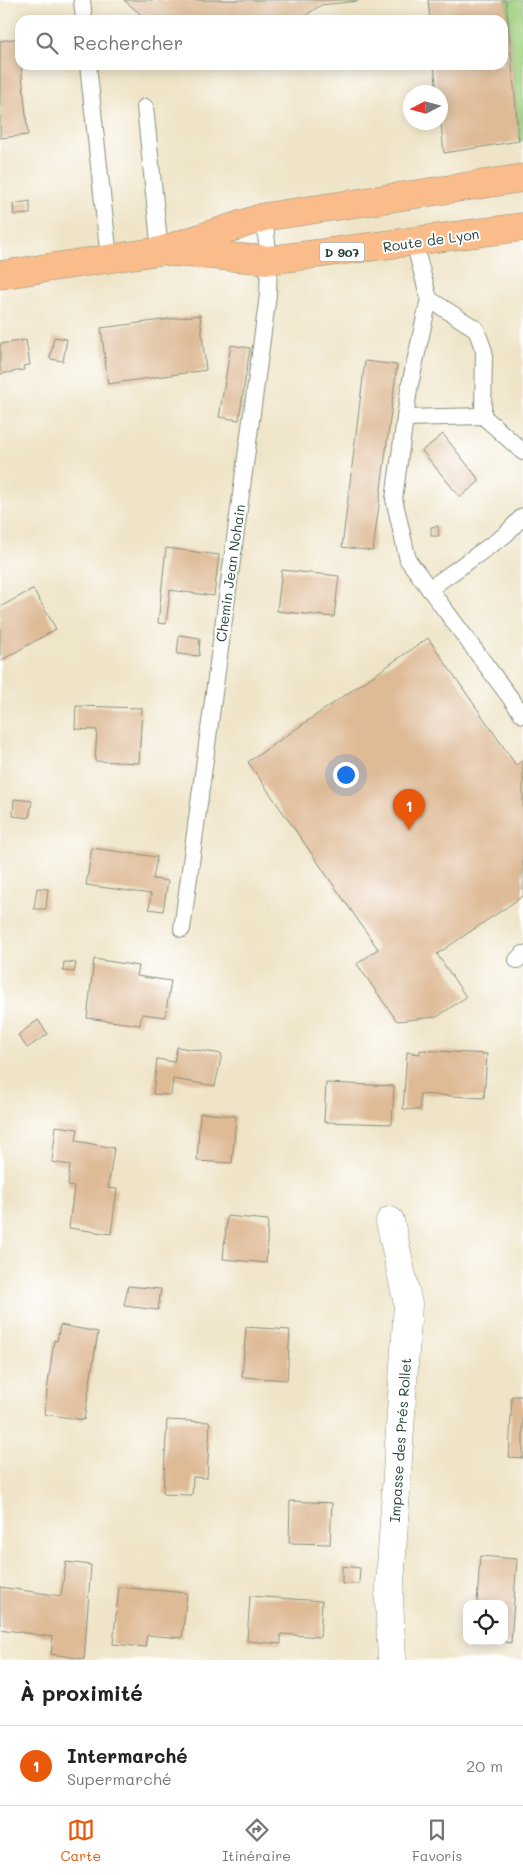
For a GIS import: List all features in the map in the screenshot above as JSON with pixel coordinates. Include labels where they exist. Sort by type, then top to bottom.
[{"type":"main road","name":"Route de Lyon","points":[[0,274],[160,251],[264,217],[523,178]]},
{"type":"main road","name":"Route de Lyon","points":[[461,188],[523,185]]},
{"type":"main road","name":"Route de Lyon","points":[[160,251],[269,260],[523,227]]},
{"type":"street","name":"Impasse des Prés Rollet","points":[[390,1221],[408,1304],[389,1599],[392,1660]]},
{"type":"lane","points":[[82,0],[84,15]]},
{"type":"lane","points":[[89,70],[109,258]]},
{"type":"lane","points":[[144,107],[160,251]]},
{"type":"lane","name":"Chemin Jean Nohain","points":[[182,929],[268,295],[269,260],[264,217]]},
{"type":"lane","points":[[414,242],[429,299],[409,389],[394,499],[408,560],[523,715]]},
{"type":"lane","points":[[429,299],[476,329],[484,351],[484,416]]},
{"type":"lane","points":[[405,418],[484,416],[523,452]]},
{"type":"lane","points":[[429,589],[505,535],[523,516]]},
{"type":"green space","points":[[506,0],[523,0],[523,140],[519,141],[508,15]]},
{"type":"building","points":[[124,0],[358,0],[321,5],[306,15],[141,15]]},
{"type":"building","points":[[428,0],[506,0],[507,15],[430,15]]},
{"type":"building","points":[[508,22],[519,141],[444,153],[442,130],[448,130],[448,85],[436,85],[435,70],[508,70]]},
{"type":"building","points":[[15,39],[15,70],[22,70],[28,135],[0,138],[0,41]]},
{"type":"building","points":[[30,201],[30,214],[14,215],[13,204]]},
{"type":"building","points":[[200,315],[206,370],[108,384],[101,328]]},
{"type":"building","points":[[54,337],[67,339],[63,361],[50,359]]},
{"type":"building","points":[[26,340],[30,365],[23,366],[24,370],[0,374],[0,344]]},
{"type":"building","points":[[231,345],[250,348],[239,420],[219,417]]},
{"type":"building","points":[[365,361],[397,365],[373,551],[342,547]]},
{"type":"building","points":[[443,434],[480,481],[460,497],[422,451]]},
{"type":"building","points":[[438,526],[439,536],[431,536],[431,527]]},
{"type":"building","points":[[166,548],[219,555],[214,596],[170,590],[166,624],[158,623]]},
{"type":"building","points":[[282,570],[339,576],[334,617],[277,611]]},
{"type":"building","points":[[33,589],[56,629],[0,661],[0,607]]},
{"type":"building","points":[[179,635],[200,638],[199,656],[177,654]]},
{"type":"building","points":[[428,638],[516,765],[523,760],[523,896],[437,954],[466,997],[437,1017],[397,1021],[357,964],[378,949],[248,762]]},
{"type":"building","points":[[76,706],[142,708],[139,763],[95,761],[97,730],[75,729]]},
{"type":"building","points":[[14,799],[32,801],[29,818],[13,816]]},
{"type":"building","points":[[92,848],[157,857],[153,879],[168,881],[163,911],[149,909],[151,894],[86,885]]},
{"type":"building","points":[[37,888],[48,889],[46,909],[34,909]]},
{"type":"building","points":[[94,959],[139,966],[137,976],[171,981],[165,1017],[142,1014],[140,1025],[87,1018]]},
{"type":"building","points":[[64,962],[76,963],[74,972],[63,971]]},
{"type":"building","points":[[38,1020],[48,1034],[27,1048],[18,1035]]},
{"type":"building","points":[[177,1047],[222,1054],[215,1086],[173,1079],[171,1095],[153,1094],[157,1059],[174,1062]]},
{"type":"building","points":[[420,1050],[487,1054],[484,1098],[420,1094],[420,1110],[403,1109],[407,1052],[420,1054]]},
{"type":"building","points":[[326,1083],[394,1086],[392,1124],[324,1122]]},
{"type":"building","points":[[200,1113],[236,1116],[232,1163],[197,1161]]},
{"type":"building","points":[[56,1126],[78,1129],[76,1141],[114,1148],[108,1188],[117,1189],[111,1234],[69,1228],[74,1187],[68,1186],[70,1165],[52,1162]]},
{"type":"building","points":[[227,1216],[268,1220],[266,1263],[223,1259]]},
{"type":"building","points":[[128,1286],[161,1289],[158,1310],[124,1306]]},
{"type":"building","points":[[60,1325],[98,1332],[84,1420],[44,1414],[54,1340],[57,1341]]},
{"type":"building","points":[[246,1327],[290,1330],[287,1380],[242,1377]]},
{"type":"building","points":[[512,1396],[523,1396],[523,1458],[509,1457]]},
{"type":"building","points":[[167,1420],[210,1422],[207,1478],[193,1477],[192,1495],[163,1494]]},
{"type":"building","points":[[290,1501],[332,1503],[330,1544],[289,1543]]},
{"type":"building","points":[[480,1556],[517,1559],[511,1643],[508,1643],[508,1600],[477,1600]]},
{"type":"building","points":[[66,1562],[91,1565],[84,1659],[51,1654],[53,1637],[0,1629],[0,1587],[61,1596]]},
{"type":"building","points":[[342,1566],[360,1568],[359,1584],[342,1584]]},
{"type":"building","points":[[119,1587],[187,1593],[182,1638],[147,1635],[145,1647],[113,1644]]},
{"type":"building","points":[[250,1596],[322,1601],[320,1637],[281,1634],[281,1644],[247,1641]]},
{"type":"place","name":"Intermarché","points":[[409,830]]}]
